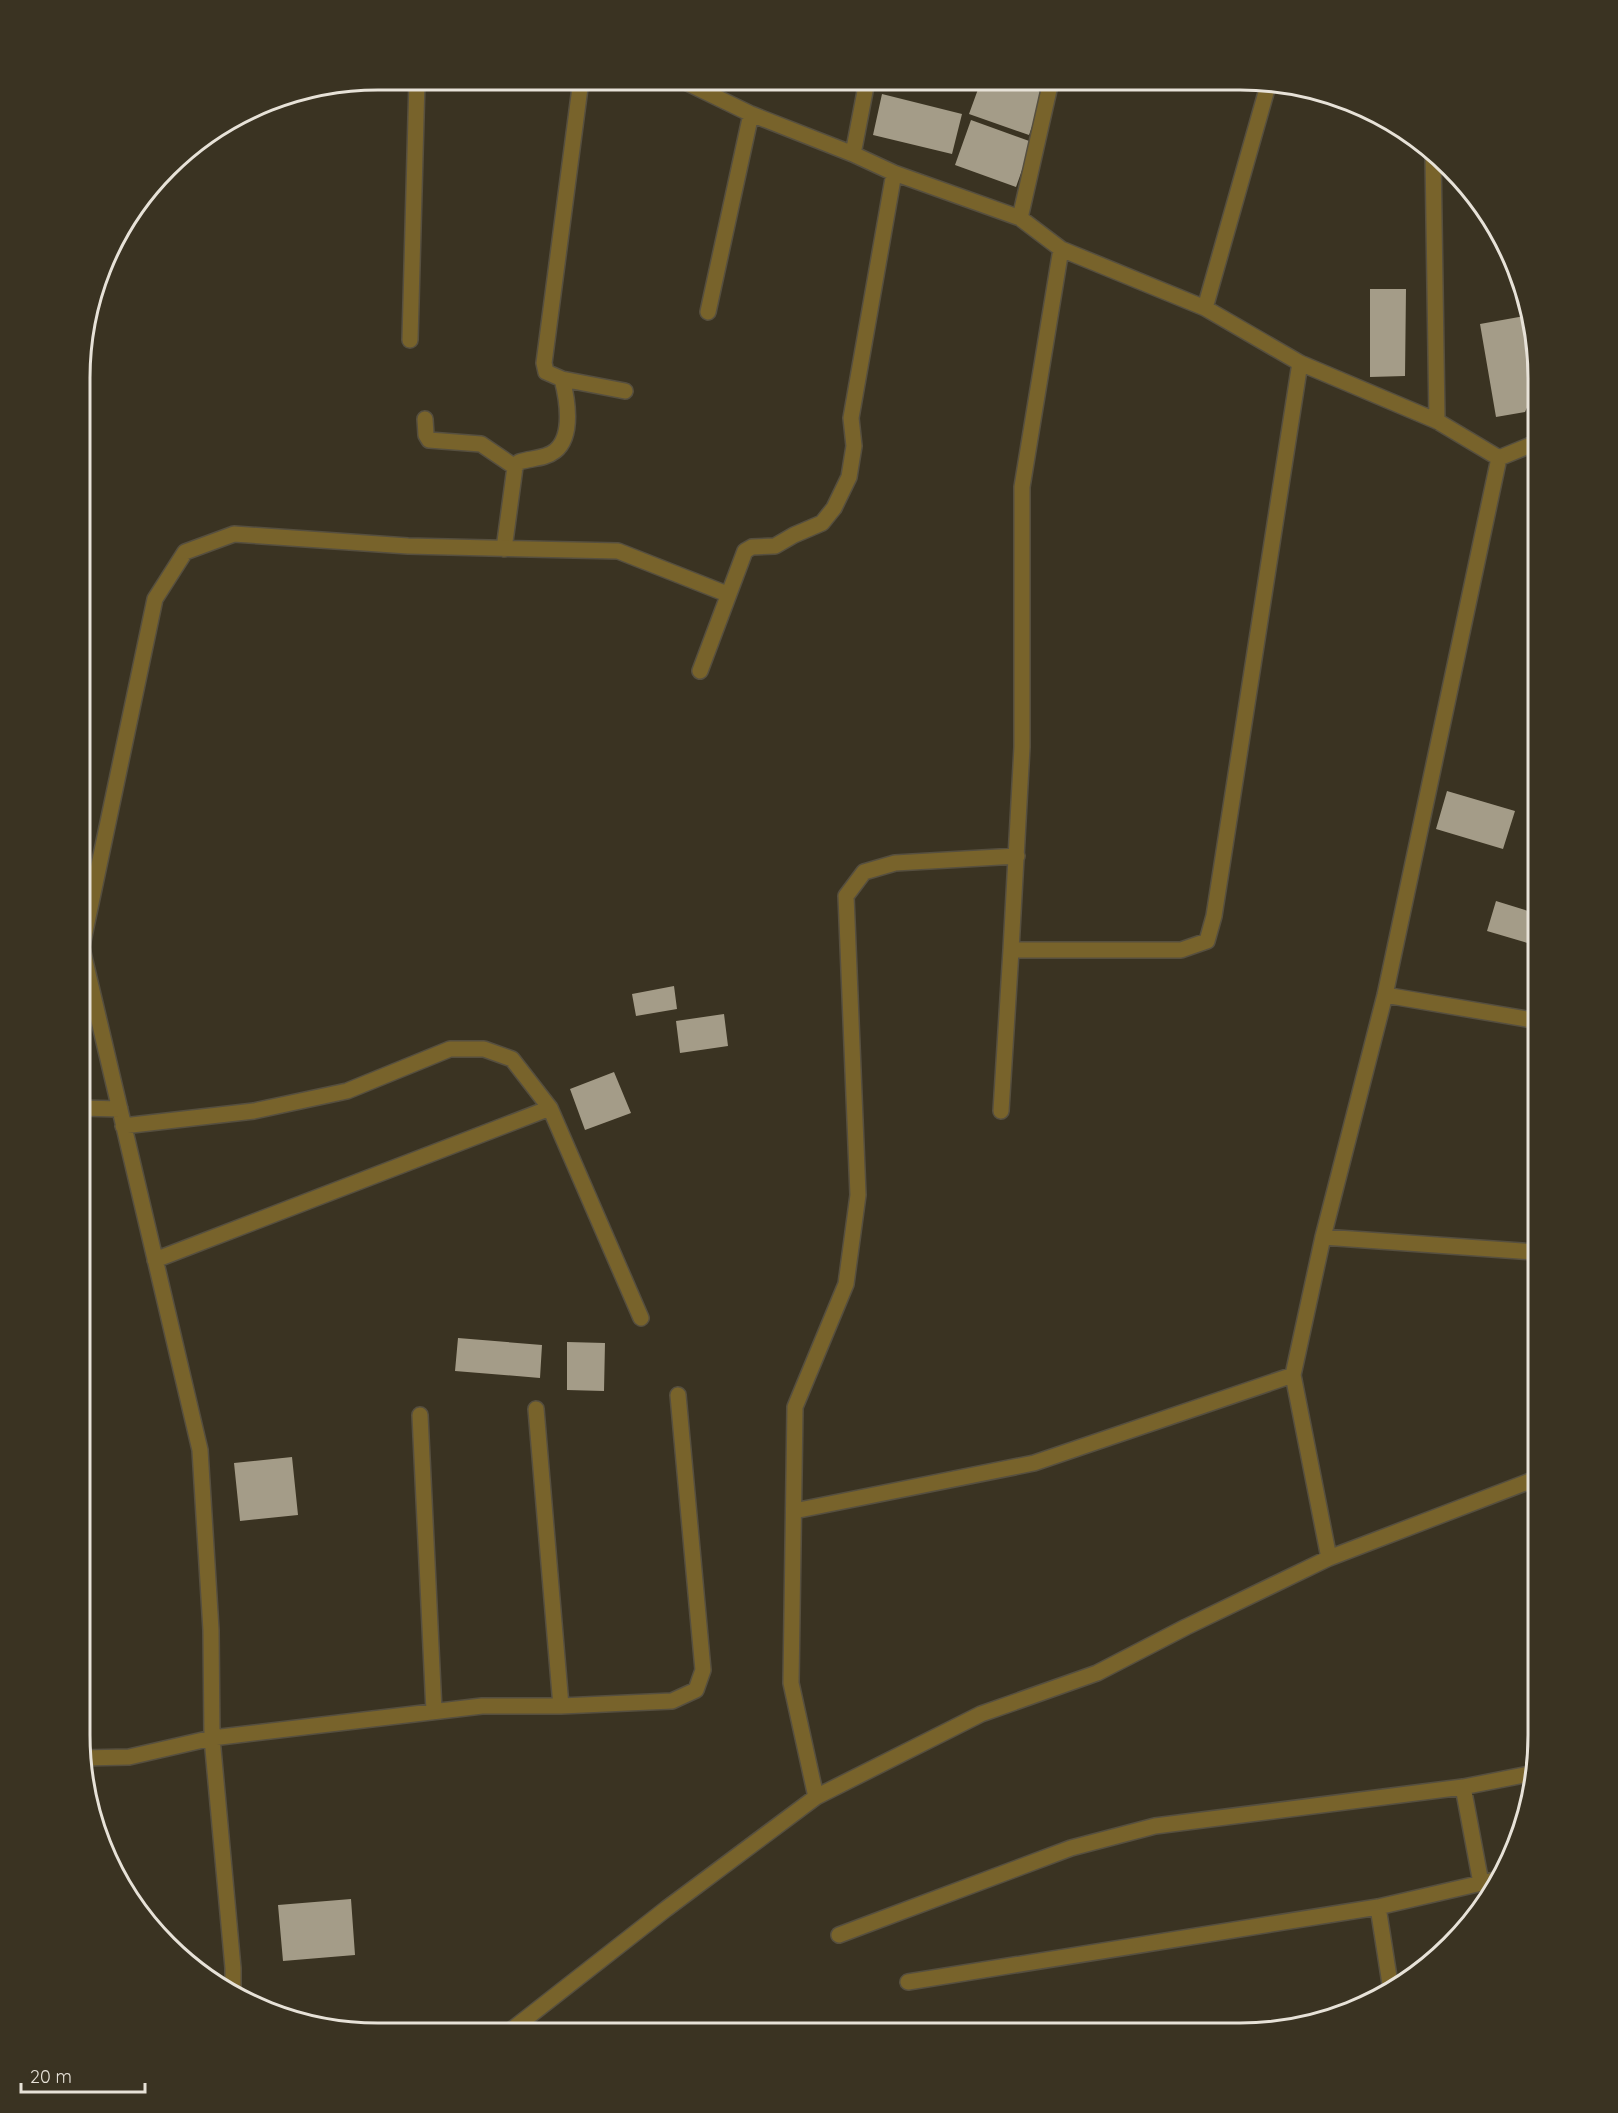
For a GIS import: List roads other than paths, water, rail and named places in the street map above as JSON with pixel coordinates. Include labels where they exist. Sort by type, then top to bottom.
[{"type":"street","points":[[410,340],[417,90]]},
{"type":"street","points":[[580,90],[544,363],[546,372],[562,379],[625,391]]},
{"type":"street","points":[[702,90],[751,114],[853,154],[894,173],[1020,218],[1061,249],[1205,308],[1300,363],[1437,421],[1499,458]]},
{"type":"street","points":[[853,154],[865,90]]},
{"type":"street","points":[[1020,218],[1049,90]]},
{"type":"street","points":[[1205,308],[1266,91]]},
{"type":"street","points":[[708,312],[751,114]]},
{"type":"street","points":[[1433,164],[1437,421]]},
{"type":"street","points":[[700,671],[745,551],[752,547],[774,546],[822,523],[834,508],[849,477],[855,446],[851,418],[894,173]]},
{"type":"street","points":[[1001,1111],[1022,747],[1022,487],[1061,249]]},
{"type":"street","points":[[1011,950],[1181,950],[1207,941],[1215,916],[1300,363]]},
{"type":"street","points":[[504,549],[515,467],[519,462],[541,458],[556,451],[565,437],[567,398],[562,379]]},
{"type":"street","points":[[425,419],[426,435],[429,440],[481,444],[515,467]]},
{"type":"street","points":[[1499,458],[1528,446]]},
{"type":"street","points":[[1329,1558],[1293,1375],[1323,1237],[1386,995],[1499,458]]},
{"type":"street","points":[[90,903],[155,599],[185,552],[234,534],[408,546],[618,552],[727,594]]},
{"type":"street","points":[[816,1797],[790,1683],[795,1407],[846,1284],[858,1195],[846,896],[864,872],[895,863],[1017,856]]},
{"type":"street","points":[[90,983],[200,1450],[211,1630],[212,1738],[233,1983]]},
{"type":"street","points":[[1386,995],[1528,1019]]},
{"type":"street","points":[[123,1126],[254,1111],[346,1091],[450,1049],[484,1049],[512,1059],[550,1108],[641,1318]]},
{"type":"street","points":[[90,1108],[120,1108]]},
{"type":"street","points":[[155,1260],[550,1108]]},
{"type":"street","points":[[1323,1237],[1409,1245],[1528,1247]]},
{"type":"street","points":[[794,1511],[1034,1463],[1293,1375]]},
{"type":"street","points":[[91,1758],[129,1757],[212,1738],[434,1711],[482,1706],[561,1706],[672,1701],[696,1690],[703,1670],[678,1395]]},
{"type":"street","points":[[536,1409],[561,1706]]},
{"type":"street","points":[[420,1415],[434,1711]]},
{"type":"street","points":[[520,2023],[666,1909],[816,1797],[981,1714],[1097,1673],[1329,1558],[1528,1482]]},
{"type":"street","points":[[839,1935],[1071,1848],[1155,1826],[1463,1787],[1526,1775]]},
{"type":"street","points":[[1463,1787],[1480,1883]]},
{"type":"street","points":[[908,1982],[1378,1906],[1488,1881]]},
{"type":"street","points":[[1378,1906],[1390,1981]]}]
